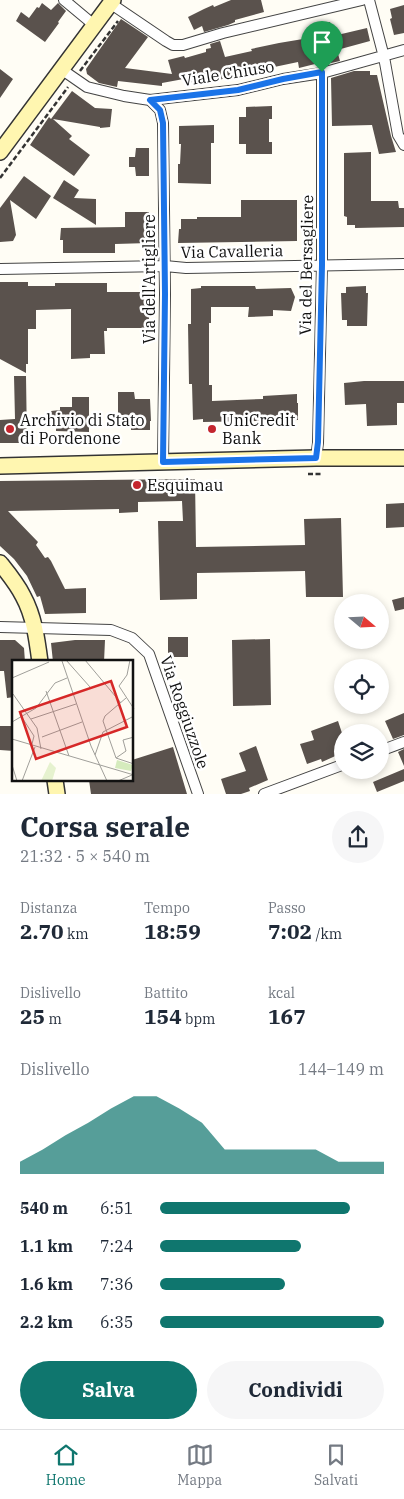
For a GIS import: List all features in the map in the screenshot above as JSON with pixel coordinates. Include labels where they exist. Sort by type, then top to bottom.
[{"type":"main road","points":[[0,152],[111,2]]},
{"type":"main road","points":[[0,466],[316,458],[404,458]]},
{"type":"main road","points":[[0,563],[24,596],[35,627],[40,660]]},
{"type":"street","points":[[64,0],[94,25]]},
{"type":"street","points":[[111,2],[166,41],[183,45],[223,33],[362,0]]},
{"type":"street","points":[[369,0],[384,57],[398,135],[404,145]]},
{"type":"street","name":"Viale Chiuso","points":[[61,68],[87,87],[150,100],[238,90],[322,72],[384,57],[404,50]]},
{"type":"street","name":"Via del Bersagliere","points":[[316,458],[318,442],[322,265],[322,72]]},
{"type":"street","name":"Via dell'Artigliere","points":[[150,100],[160,110],[163,123],[165,266],[163,462]]},
{"type":"street","name":"Via Cavalleria","points":[[0,269],[404,264]]},
{"type":"street","points":[[0,627],[35,627]]},
{"type":"street","name":"Via Roggiuzzole","points":[[35,627],[111,630],[132,638],[149,654],[198,794]]},
{"type":"street","points":[[389,748],[404,742]]},
{"type":"street","points":[[264,794],[334,768]]},
{"type":"path","points":[[0,178],[124,13]]},
{"type":"building","points":[[231,0],[261,0],[264,12],[235,20],[235,22],[228,25],[204,32],[202,26],[194,30],[188,17],[213,5],[214,7]]},
{"type":"building","points":[[42,3],[51,10],[58,3],[66,11],[45,42],[16,21],[21,12],[29,18]]},
{"type":"building","points":[[404,5],[404,33],[394,35],[390,19],[392,18],[390,9]]},
{"type":"building","points":[[121,19],[148,37],[125,68],[172,74],[168,60],[184,56],[185,58],[206,52],[206,49],[211,48],[210,44],[220,41],[225,57],[252,51],[251,49],[315,37],[312,26],[330,22],[333,36],[367,28],[370,41],[337,50],[340,61],[331,63],[331,60],[299,68],[298,62],[245,73],[246,77],[227,81],[227,78],[218,80],[217,76],[190,83],[189,78],[162,83],[162,86],[118,81],[117,87],[99,83],[87,74],[86,69]]},
{"type":"building","points":[[0,69],[13,79],[0,98]]},
{"type":"building","points":[[354,71],[370,71],[370,75],[377,75],[396,152],[379,154],[372,125],[332,126],[331,78]]},
{"type":"building","points":[[72,91],[95,108],[112,109],[110,127],[100,128],[53,119],[72,136],[69,139],[90,155],[74,176],[30,145],[49,117],[51,119]]},
{"type":"building","points":[[272,106],[272,119],[269,119],[269,142],[272,142],[272,154],[246,154],[246,144],[239,144],[239,117],[246,117],[246,107]]},
{"type":"building","points":[[214,125],[214,143],[211,143],[211,184],[178,183],[181,144],[179,144],[179,126]]},
{"type":"building","points":[[136,148],[149,148],[149,176],[136,176],[135,167],[129,167],[129,157],[135,157]]},
{"type":"building","points":[[371,152],[371,201],[398,201],[399,208],[404,208],[404,227],[355,228],[355,225],[347,225],[347,217],[344,216],[344,153]]},
{"type":"building","points":[[24,176],[51,196],[36,219],[10,200],[16,235],[13,241],[0,242],[0,208]]},
{"type":"building","points":[[64,180],[79,190],[74,198],[96,199],[96,225],[53,198]]},
{"type":"building","points":[[241,200],[297,200],[297,241],[178,243],[181,219],[241,217]]},
{"type":"building","points":[[125,212],[149,212],[149,243],[115,244],[115,253],[63,253],[63,240],[60,240],[61,228],[125,227]]},
{"type":"building","points":[[0,282],[28,282],[28,286],[55,286],[55,283],[107,283],[107,292],[149,292],[149,328],[107,328],[107,331],[104,331],[105,354],[90,354],[90,358],[71,359],[71,309],[36,310],[36,329],[28,329],[28,364],[26,364],[26,373],[0,359]]},
{"type":"building","points":[[201,286],[255,286],[256,289],[291,288],[295,297],[291,311],[273,310],[273,316],[248,317],[249,307],[211,307],[211,323],[209,323],[209,385],[212,385],[212,401],[263,399],[263,396],[297,394],[298,420],[203,422],[203,419],[193,420],[192,384],[189,384],[188,324],[191,324],[191,289],[201,288]]},
{"type":"building","points":[[366,286],[366,293],[368,293],[367,326],[347,326],[347,320],[342,320],[341,293],[346,293],[346,287]]},
{"type":"building","points":[[14,376],[26,376],[27,443],[0,443],[0,420],[15,419]]},
{"type":"building","points":[[404,381],[404,403],[397,403],[397,425],[367,426],[366,404],[345,405],[344,383]]},
{"type":"building","points":[[118,392],[134,392],[135,399],[150,399],[150,430],[131,430],[131,427],[120,427],[115,421],[118,414]]},
{"type":"building","points":[[72,397],[89,397],[89,432],[56,431],[56,421],[51,422],[51,411],[60,410],[60,407],[72,407]]},
{"type":"building","points":[[195,479],[196,547],[305,545],[304,519],[341,518],[343,594],[334,594],[334,597],[306,597],[305,571],[197,573],[197,599],[160,600],[158,521],[183,521],[182,501],[138,502],[138,512],[119,513],[119,509],[8,511],[38,542],[36,545],[45,558],[48,557],[51,561],[65,589],[86,588],[86,613],[45,614],[40,596],[37,597],[27,576],[14,559],[0,546],[0,481]]},
{"type":"building","points":[[404,503],[404,527],[386,528],[386,504]]},
{"type":"building","points":[[404,597],[404,609],[395,611],[392,600]]},
{"type":"building","points":[[168,637],[188,637],[188,657],[168,657]]},
{"type":"building","points":[[270,639],[271,705],[233,706],[232,640]]},
{"type":"building","points":[[0,640],[15,640],[24,648],[25,660],[12,660],[12,697],[7,698],[4,671],[0,671]]},
{"type":"building","points":[[75,640],[105,640],[104,660],[53,660],[51,643]]},
{"type":"building","points":[[404,713],[404,735],[393,739],[389,730],[389,724],[386,724],[385,721]]},
{"type":"building","points":[[338,721],[339,724],[334,724],[334,757],[322,762],[321,759],[307,764],[300,744],[314,740],[311,731]]},
{"type":"building","points":[[0,726],[12,726],[12,751],[0,750]]},
{"type":"building","points":[[256,746],[268,780],[249,788],[250,791],[241,794],[226,794],[221,779],[246,771],[239,753]]},
{"type":"building","points":[[173,747],[187,794],[91,794],[89,782],[134,782],[134,759]]},
{"type":"building","points":[[404,749],[404,766],[398,752]]},
{"type":"building","points":[[404,769],[404,781],[377,792],[373,782],[380,779],[389,779],[389,775]]},
{"type":"place","name":"Archivio di Stato di Pordenone","points":[[10,429]]},
{"type":"place","name":"UniCredit Bank","points":[[212,429]]},
{"type":"place","name":"Esquimau","points":[[137,485]]},
{"type":"route","points":[[322,72],[322,265],[318,442],[316,458],[163,462],[165,294],[163,123],[160,110],[150,100],[238,90],[322,72]]}]
